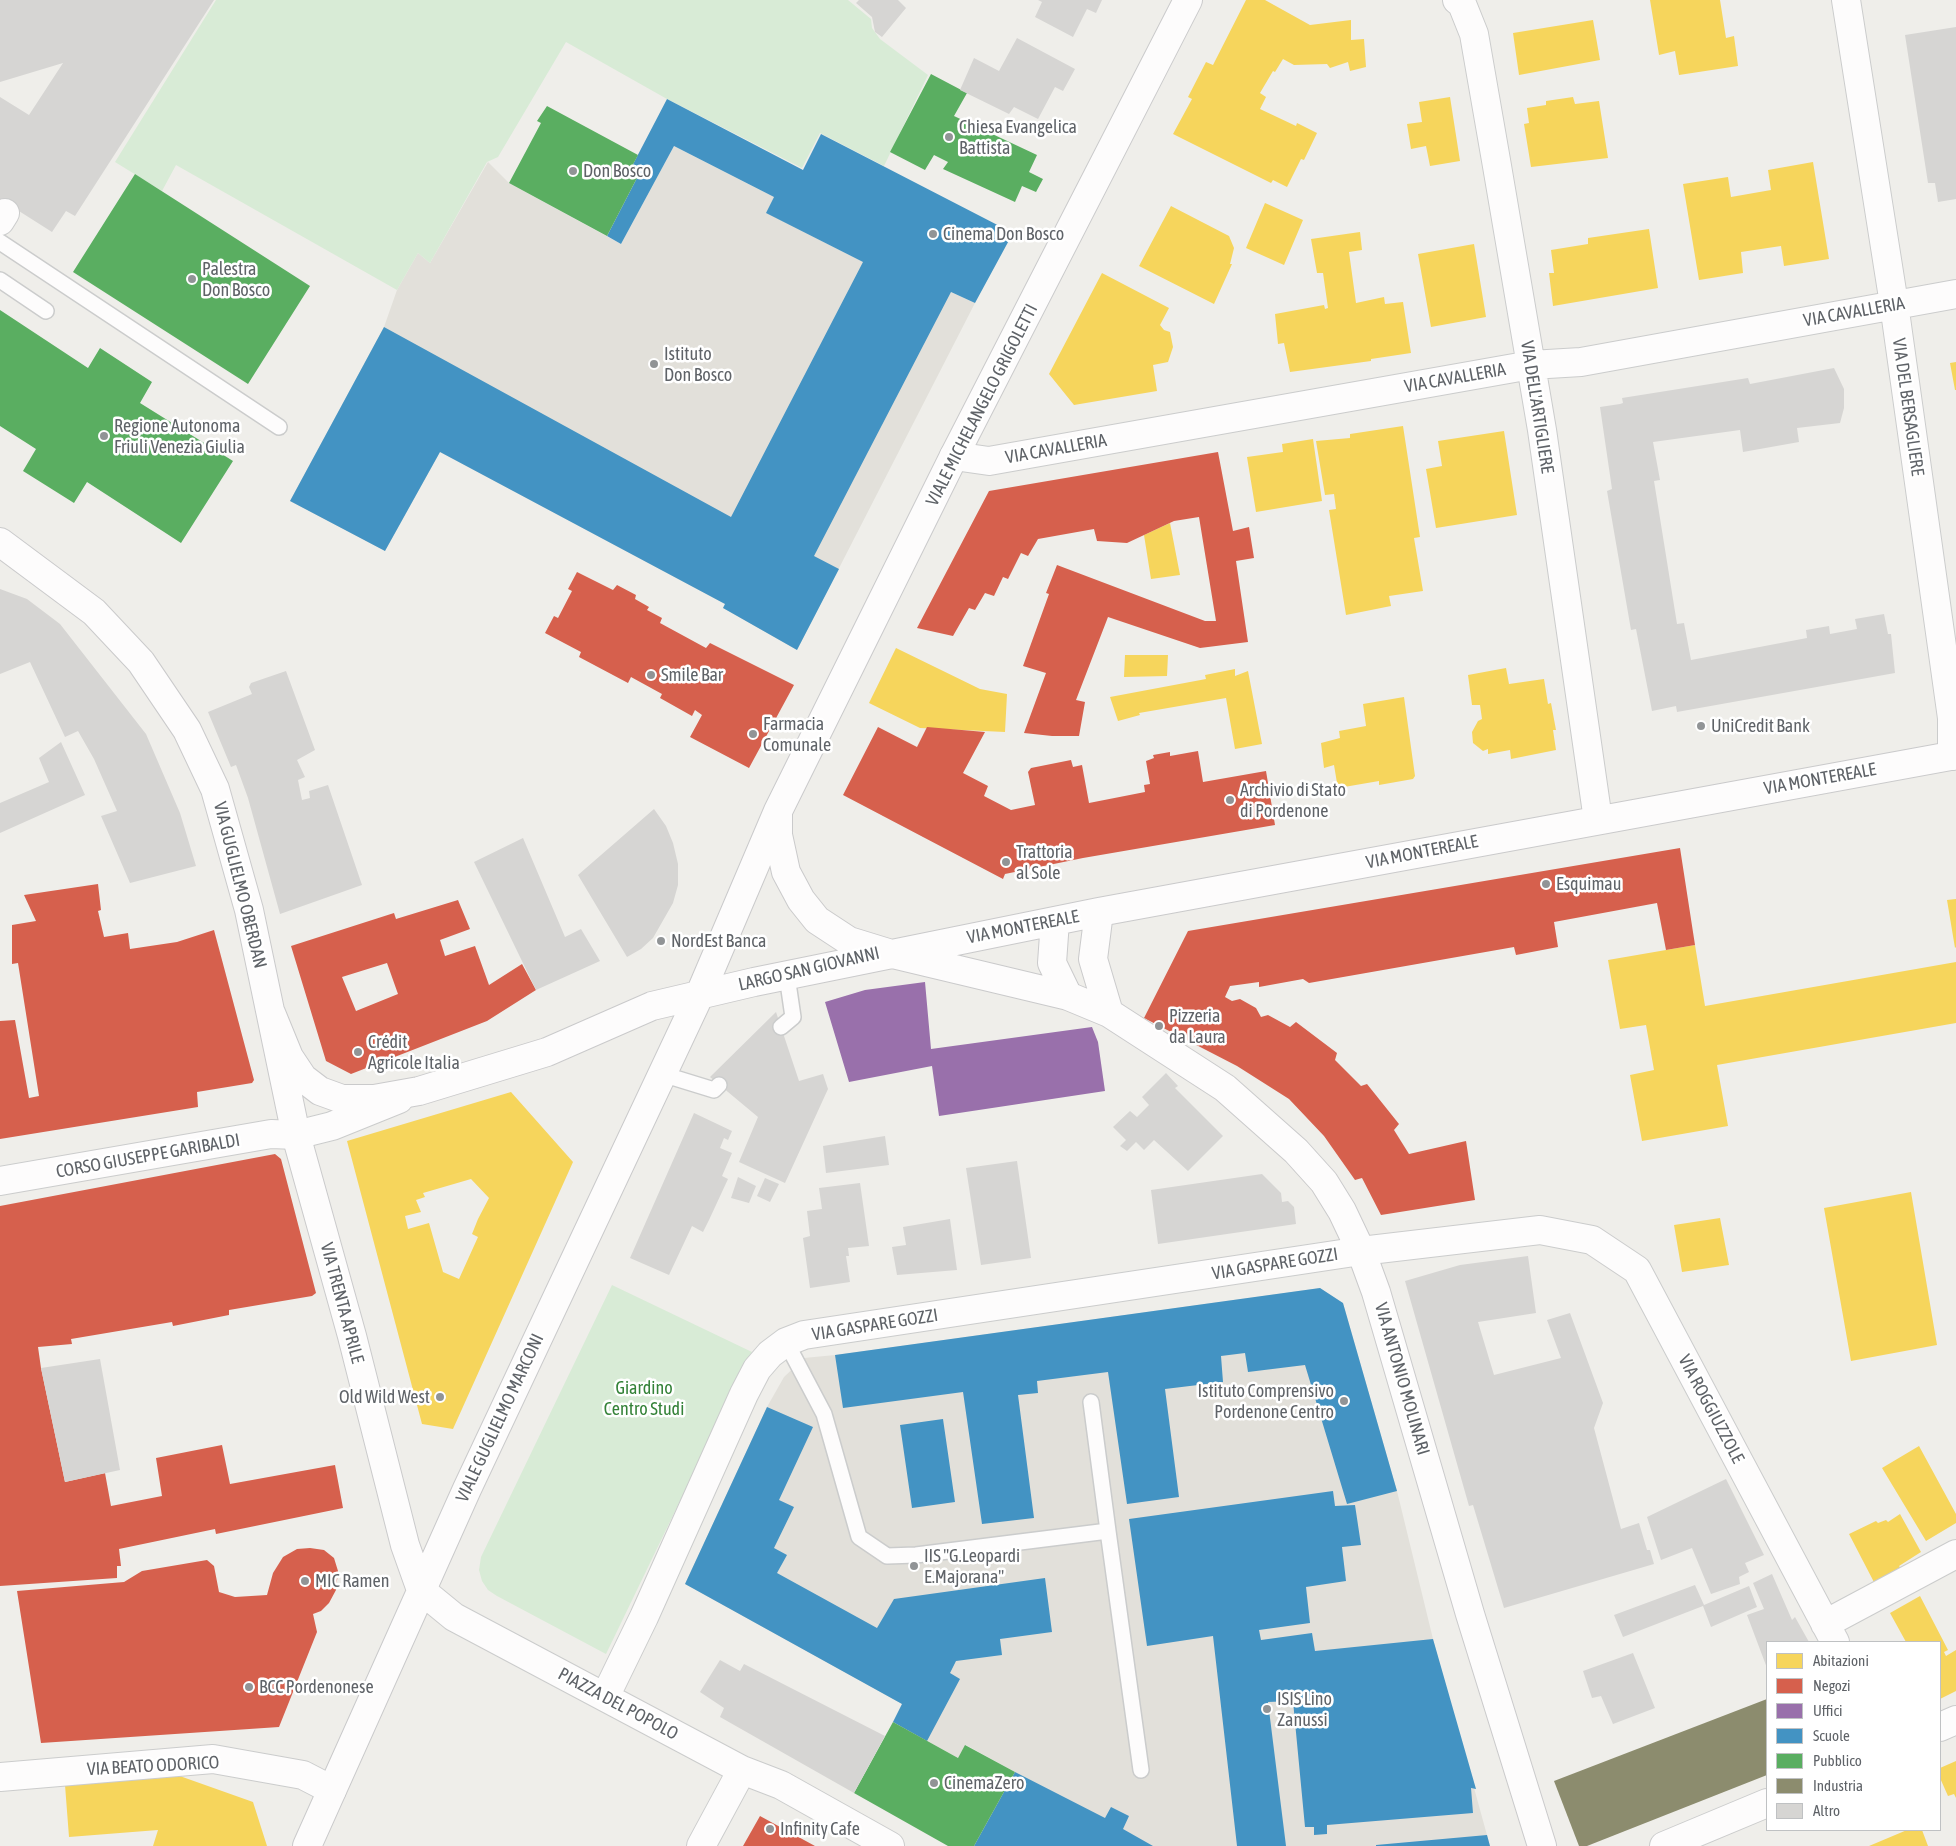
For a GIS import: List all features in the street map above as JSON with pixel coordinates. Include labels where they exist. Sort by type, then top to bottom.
[{"type":"street","name":"VIALE MICHELANGELO GRIGOLETTI","points":[[778,811],[954,456],[1188,0]]},
{"type":"street","name":"VIA DELL'ARTIGLIERE","points":[[1457,0],[1462,4],[1474,34],[1531,364],[1598,820]]},
{"type":"street","name":"VIA DEL BERSAGLIERE","points":[[1846,0],[1894,304],[1952,718],[1954,755]]},
{"type":"street","name":"VIA CAVALLERIA","points":[[954,456],[989,462],[1531,364],[1581,362],[1956,294]]},
{"type":"street","name":"VIA GUGLIELMO OBERDAN","points":[[2,546],[52,578],[94,612],[141,662],[187,730],[215,790],[228,829],[249,910],[271,1013]]},
{"type":"street","name":"VIA MONTEREALE","points":[[888,953],[1099,912],[1954,755]]},
{"type":"street","name":"LARGO SAN GIOVANNI","points":[[778,811],[778,835],[786,872],[801,900],[817,920],[849,941],[888,953]]},
{"type":"street","name":"LARGO SAN GIOVANNI","points":[[700,994],[778,811]]},
{"type":"street","points":[[1099,912],[1093,959],[1109,1013]]},
{"type":"street","points":[[1055,921],[1052,963],[1068,996]]},
{"type":"street","name":"LARGO SAN GIOVANNI","points":[[296,1135],[332,1126],[419,1091],[546,1052],[652,1006],[888,953]]},
{"type":"street","name":"VIA ANTONIO MOLINARI","points":[[888,953],[1068,996],[1109,1013],[1136,1032],[1191,1064],[1258,1115],[1296,1151],[1324,1182],[1342,1211],[1361,1251],[1381,1309],[1470,1614],[1542,1846]]},
{"type":"street","name":"VIALE GUGLIELMO MARCONI","points":[[307,1846],[421,1590],[700,994]]},
{"type":"street","name":"LARGO SAN GIOVANNI","points":[[271,1013],[289,1057],[303,1078],[320,1091],[342,1099],[374,1099],[419,1091]]},
{"type":"street","name":"VIA TRENTA APRILE","points":[[271,1013],[296,1135],[352,1336],[405,1544],[421,1590]]},
{"type":"street","name":"CORSO GIUSEPPE GARIBALDI","points":[[0,1181],[271,1134],[296,1135]]},
{"type":"street","name":"VIA ROGGIUZZOLE","points":[[1361,1251],[1540,1230],[1592,1240],[1637,1270],[1830,1633]]},
{"type":"street","name":"VIA GASPARE GOZZI","points":[[605,1697],[644,1617],[744,1394],[757,1369],[770,1354],[786,1342],[804,1335],[1361,1251]]},
{"type":"street","points":[[1830,1633],[1956,1554]]},
{"type":"street","name":"PIAZZA DEL POPOLO","points":[[421,1590],[454,1617],[742,1770],[781,1785],[890,1846]]},
{"type":"street","points":[[1941,1727],[1956,1720]]},
{"type":"street","name":"VIA BEATO ODORICO","points":[[0,1777],[213,1759],[303,1775],[332,1790]]},
{"type":"street","points":[[701,1846],[742,1770]]},
{"type":"street","points":[[1664,1846],[1766,1803]]},
{"type":"lane","points":[[0,242],[278,427]]},
{"type":"lane","points":[[0,280],[46,311]]},
{"type":"lane","points":[[781,1026],[793,1017],[787,976]]},
{"type":"lane","points":[[662,1074],[714,1090],[720,1085]]},
{"type":"lane","points":[[786,1342],[824,1414],[859,1537],[887,1556],[916,1555],[1108,1531]]},
{"type":"lane","points":[[1091,1402],[1141,1770]]},
{"type":"shaded area","name":"Istituto Don Bosco","points":[[674,146],[774,197],[767,213],[863,262],[951,292],[975,303],[797,650],[723,608],[725,604],[440,452],[385,551],[290,501],[384,327],[397,290],[418,253],[430,263],[488,162],[509,183],[621,244]]},
{"type":"shaded area","points":[[1320,1288],[1343,1303],[1397,1491],[1433,1639],[1490,1846],[974,1846],[1015,1772],[966,1745],[958,1758],[893,1722],[902,1704],[685,1584],[767,1407],[784,1377],[804,1358]]},
{"type":"green space","points":[[216,0],[848,0],[871,19],[872,28],[880,39],[928,75],[884,166],[820,133],[802,168],[667,99],[566,42],[498,157],[487,162],[430,263],[418,253],[397,290],[176,165],[162,191],[115,162]]},
{"type":"green space","name":"Giardino Centro Studi","points":[[612,1285],[752,1352],[606,1654],[497,1596],[488,1590],[482,1581],[479,1570],[481,1557]]},
{"type":"building: Abitazioni","points":[[1246,0],[1265,0],[1310,25],[1351,20],[1351,40],[1364,39],[1366,67],[1350,71],[1348,62],[1330,68],[1327,64],[1294,65],[1283,59],[1275,72],[1273,71],[1260,93],[1266,97],[1260,109],[1296,126],[1297,123],[1317,133],[1304,160],[1301,159],[1287,187],[1273,180],[1271,183],[1173,134],[1192,99],[1188,97],[1206,62],[1213,65]]},
{"type":"building: Abitazioni","points":[[1650,0],[1720,0],[1726,38],[1734,36],[1738,66],[1679,75],[1675,51],[1659,55]]},
{"type":"building: Abitazioni","points":[[1593,20],[1600,60],[1519,75],[1513,33]]},
{"type":"building: Abitazioni","points":[[1450,97],[1460,161],[1430,166],[1426,146],[1411,149],[1407,124],[1422,122],[1419,102]]},
{"type":"building: Abitazioni","points":[[1573,97],[1575,104],[1599,101],[1608,158],[1531,167],[1524,124],[1529,123],[1527,108],[1546,105],[1546,101]]},
{"type":"building: Abitazioni","points":[[1813,162],[1829,259],[1784,266],[1781,246],[1741,252],[1743,273],[1699,280],[1683,184],[1728,177],[1731,197],[1771,190],[1768,170]]},
{"type":"building: Abitazioni","points":[[1265,203],[1303,220],[1284,265],[1246,248]]},
{"type":"building: Abitazioni","points":[[1171,206],[1229,236],[1234,248],[1230,264],[1232,264],[1214,304],[1139,266]]},
{"type":"building: Abitazioni","points":[[1649,229],[1658,288],[1553,306],[1549,273],[1554,273],[1551,250],[1588,244],[1588,238]]},
{"type":"building: Abitazioni","points":[[1360,232],[1362,250],[1349,252],[1356,303],[1384,297],[1385,304],[1403,302],[1411,353],[1371,359],[1371,361],[1290,372],[1284,343],[1278,344],[1275,314],[1324,305],[1325,309],[1328,308],[1323,273],[1317,273],[1311,239]]},
{"type":"building: Abitazioni","points":[[1474,244],[1486,317],[1431,327],[1418,254]]},
{"type":"building: Abitazioni","points":[[1102,273],[1169,308],[1160,325],[1164,330],[1170,332],[1173,347],[1168,362],[1153,365],[1157,391],[1074,405],[1049,374]]},
{"type":"building: Abitazioni","points":[[1956,362],[1956,390],[1955,390],[1950,363]]},
{"type":"building: Abitazioni","points":[[1403,426],[1420,537],[1414,538],[1423,591],[1389,596],[1391,606],[1346,615],[1329,510],[1336,509],[1334,494],[1325,495],[1316,441],[1350,438],[1350,434]]},
{"type":"building: Abitazioni","points":[[1504,431],[1517,515],[1436,528],[1426,469],[1442,466],[1438,441]]},
{"type":"building: Abitazioni","points":[[1313,439],[1322,501],[1256,512],[1247,457],[1283,452],[1282,444]]},
{"type":"building: Abitazioni","points":[[1170,523],[1180,575],[1151,579],[1144,535]]},
{"type":"building: Abitazioni","points":[[896,648],[980,689],[1007,694],[1005,732],[920,728],[869,703]]},
{"type":"building: Abitazioni","points":[[1125,655],[1168,655],[1167,676],[1124,677]]},
{"type":"building: Abitazioni","points":[[1506,668],[1509,684],[1544,679],[1548,704],[1551,703],[1556,730],[1553,730],[1556,750],[1511,759],[1510,750],[1488,754],[1488,749],[1483,751],[1473,743],[1472,732],[1478,721],[1482,719],[1480,705],[1472,705],[1468,675]]},
{"type":"building: Abitazioni","points":[[1235,669],[1235,676],[1248,671],[1262,744],[1235,749],[1226,698],[1139,713],[1140,715],[1118,721],[1110,697],[1206,679],[1205,675]]},
{"type":"building: Abitazioni","points":[[1404,697],[1415,776],[1413,779],[1379,785],[1379,781],[1344,787],[1337,783],[1334,765],[1324,768],[1321,743],[1340,738],[1339,731],[1366,726],[1363,704]]},
{"type":"building: Abitazioni","points":[[1956,899],[1956,947],[1955,948],[1947,900]]},
{"type":"building: Abitazioni","points":[[1695,945],[1705,1006],[1956,962],[1956,1023],[1717,1065],[1728,1126],[1642,1141],[1630,1075],[1654,1070],[1646,1025],[1620,1029],[1608,960]]},
{"type":"building: Abitazioni","points":[[511,1092],[573,1162],[453,1429],[422,1424],[347,1141]],"holes":[[[471,1179],[489,1198],[472,1234],[478,1237],[459,1279],[443,1272],[429,1223],[408,1229],[405,1216],[421,1212],[416,1200],[425,1197],[423,1193]]]},
{"type":"building: Abitazioni","points":[[1911,1192],[1937,1345],[1851,1361],[1824,1208]]},
{"type":"building: Abitazioni","points":[[1720,1218],[1729,1265],[1682,1272],[1674,1225]]},
{"type":"building: Abitazioni","points":[[1919,1446],[1956,1514],[1956,1523],[1926,1541],[1882,1468]]},
{"type":"building: Abitazioni","points":[[1900,1514],[1921,1552],[1899,1566],[1903,1571],[1876,1586],[1849,1534],[1876,1521],[1878,1523],[1886,1520],[1888,1522]]},
{"type":"building: Abitazioni","points":[[1920,1596],[1948,1650],[1944,1652],[1946,1656],[1956,1650],[1956,1691],[1941,1698],[1941,1641],[1905,1641],[1890,1613]]},
{"type":"building: Abitazioni","points":[[1956,1761],[1956,1798],[1954,1794],[1948,1796],[1941,1780],[1941,1768]]},
{"type":"building: Abitazioni","points":[[160,1769],[253,1802],[267,1846],[153,1846],[158,1830],[69,1837],[65,1785],[160,1778]]},
{"type":"building: Abitazioni","points":[[1905,1831],[1922,1831],[1928,1846],[1869,1846]]},
{"type":"building: Negozi","points":[[1218,452],[1233,531],[1249,527],[1254,558],[1236,561],[1248,642],[1200,648],[1108,617],[1076,700],[1085,702],[1079,736],[1024,733],[1046,673],[1023,666],[1049,594],[1046,593],[1057,565],[1205,621],[1216,621],[1199,517],[1174,521],[1127,543],[1097,541],[1094,529],[1038,539],[1028,556],[1021,553],[1008,579],[1003,577],[994,596],[985,593],[975,610],[969,608],[953,636],[917,628],[989,491]]},
{"type":"building: Negozi","points":[[577,572],[613,590],[617,585],[636,595],[635,599],[649,607],[647,610],[662,618],[660,623],[706,648],[710,643],[794,685],[749,768],[690,737],[702,715],[695,710],[692,716],[660,698],[662,694],[631,677],[628,683],[579,657],[581,652],[545,633],[554,616],[558,618],[572,591],[568,589]]},
{"type":"building: Negozi","points":[[878,727],[917,747],[927,727],[985,732],[963,773],[988,786],[984,796],[1011,810],[1035,805],[1028,772],[1031,768],[1071,760],[1073,767],[1082,765],[1089,803],[1145,792],[1144,785],[1150,784],[1146,761],[1154,758],[1153,755],[1170,752],[1170,756],[1198,751],[1203,782],[1266,771],[1275,825],[1083,858],[1005,874],[1003,879],[843,795]]},
{"type":"building: Negozi","points":[[1680,848],[1695,945],[1666,950],[1657,903],[1554,922],[1558,947],[1516,955],[1514,947],[1309,983],[1303,979],[1259,987],[1259,982],[1230,986],[1225,997],[1232,1001],[1240,999],[1256,1008],[1261,1017],[1268,1015],[1290,1027],[1296,1022],[1337,1053],[1335,1060],[1361,1086],[1367,1084],[1399,1124],[1394,1130],[1409,1154],[1466,1141],[1475,1200],[1381,1215],[1362,1178],[1355,1180],[1324,1136],[1289,1099],[1237,1066],[1144,1018],[1188,931]]},
{"type":"building: Negozi","points":[[98,884],[101,910],[98,911],[104,937],[128,933],[130,949],[177,942],[214,930],[254,1080],[252,1083],[197,1092],[198,1107],[0,1139],[0,1021],[15,1020],[29,1098],[39,1096],[18,963],[12,964],[12,925],[36,921],[24,895]]},
{"type":"building: Negozi","points":[[458,900],[470,929],[440,940],[445,956],[475,946],[489,985],[522,964],[536,990],[487,1021],[351,1074],[326,1061],[291,946],[394,913],[396,919]],"holes":[[[387,963],[398,994],[356,1011],[342,977]]]},
{"type":"building: Negozi","points":[[275,1154],[281,1159],[316,1293],[312,1296],[229,1310],[229,1315],[173,1326],[172,1322],[71,1339],[72,1344],[38,1347],[41,1368],[65,1482],[105,1473],[111,1506],[162,1496],[156,1458],[222,1445],[230,1484],[335,1465],[343,1508],[216,1534],[215,1529],[119,1549],[121,1566],[117,1566],[117,1578],[0,1586],[0,1206]]},
{"type":"building: Negozi","points":[[297,1549],[324,1550],[334,1558],[338,1571],[336,1590],[329,1603],[321,1611],[313,1614],[317,1632],[279,1727],[41,1743],[17,1591],[124,1582],[142,1571],[207,1560],[214,1566],[219,1592],[235,1597],[267,1595],[273,1573],[283,1557]]},
{"type":"building: Negozi","points":[[760,1816],[815,1846],[743,1846]]},
{"type":"building: Uffici","points":[[925,982],[931,1049],[1092,1027],[1098,1042],[1105,1091],[939,1116],[932,1066],[849,1082],[825,1002],[865,990]]},
{"type":"building: Scuole","points":[[667,99],[803,170],[821,134],[1013,233],[975,303],[951,292],[814,556],[839,569],[797,650],[723,608],[725,604],[440,452],[385,551],[290,501],[384,327],[731,517],[863,262],[766,213],[774,197],[674,146],[621,244],[607,236],[638,176],[630,170]]},
{"type":"building: Scuole","name":"Istituto Comprensivo Pordenone Centro","points":[[1320,1288],[1343,1303],[1397,1491],[1347,1504],[1305,1365],[1248,1372],[1245,1353],[1221,1356],[1223,1382],[1165,1389],[1179,1497],[1127,1504],[1108,1372],[1037,1381],[1038,1393],[1018,1395],[1034,1518],[982,1524],[963,1392],[843,1408],[835,1355]]},
{"type":"building: Scuole","points":[[767,1407],[813,1427],[779,1500],[794,1507],[774,1548],[787,1555],[777,1573],[877,1628],[894,1599],[1045,1578],[1052,1632],[1000,1639],[1002,1655],[956,1661],[950,1673],[960,1679],[927,1741],[893,1722],[902,1704],[685,1584]]},
{"type":"building: Scuole","points":[[943,1419],[955,1502],[912,1508],[900,1425]]},
{"type":"building: Scuole","points":[[1333,1491],[1335,1506],[1355,1505],[1361,1545],[1342,1547],[1346,1581],[1306,1587],[1310,1623],[1259,1630],[1261,1640],[1312,1633],[1315,1651],[1433,1639],[1476,1789],[1471,1788],[1473,1813],[1327,1825],[1327,1834],[1314,1835],[1314,1827],[1305,1827],[1293,1701],[1268,1702],[1286,1846],[1237,1846],[1213,1636],[1147,1646],[1129,1519]]},
{"type":"building: Scuole","points":[[1015,1772],[1105,1818],[1111,1807],[1129,1816],[1123,1829],[1153,1846],[974,1846]]},
{"type":"building: Scuole","points":[[1487,1835],[1490,1846],[1376,1846],[1376,1845]]},
{"type":"building: Pubblico","name":"Chiesa Evangelica Battista","points":[[931,74],[967,93],[954,116],[1037,155],[1029,172],[1043,179],[1036,192],[1022,186],[1015,202],[943,169],[948,162],[934,155],[925,170],[890,152]]},
{"type":"building: Pubblico","name":"Don Bosco","points":[[547,106],[638,155],[630,170],[638,176],[607,236],[509,183],[541,123],[537,121]]},
{"type":"building: Pubblico","name":"Palestra Don Bosco","points":[[135,174],[310,286],[248,384],[73,272]]},
{"type":"building: Pubblico","name":"Regione Autonoma Friuli Venezia Giulia","points":[[0,310],[88,368],[100,348],[152,382],[140,403],[233,461],[181,543],[87,482],[74,503],[23,471],[36,449],[0,426]]},
{"type":"building: Pubblico","name":"CinemaZero","points":[[893,1722],[958,1758],[965,1745],[1015,1772],[974,1846],[948,1846],[854,1793]]},
{"type":"building: Industria","points":[[1766,1699],[1766,1775],[1587,1846],[1579,1846],[1554,1781]]},
{"type":"building: Altro","points":[[0,0],[214,0],[75,216],[66,211],[52,232],[0,199],[0,97],[29,115],[63,63],[0,82]]},
{"type":"building: Altro","points":[[859,0],[898,0],[906,8],[882,37],[875,32],[872,17],[856,3]]},
{"type":"building: Altro","points":[[1038,0],[1102,0],[1096,13],[1087,9],[1073,37],[1035,17],[1042,2]]},
{"type":"building: Altro","points":[[1956,27],[1956,199],[1938,202],[1935,183],[1928,183],[1905,35]]},
{"type":"building: Altro","points":[[1017,38],[1075,69],[1063,91],[1055,87],[1038,119],[1014,107],[1009,114],[960,90],[974,58],[999,71]]},
{"type":"building: Altro","points":[[1834,368],[1844,389],[1844,408],[1840,423],[1797,428],[1799,442],[1743,452],[1740,430],[1653,442],[1660,480],[1654,481],[1677,624],[1684,623],[1691,660],[1807,638],[1806,630],[1829,626],[1830,634],[1857,629],[1855,619],[1884,614],[1888,634],[1891,634],[1895,673],[1677,712],[1676,706],[1652,711],[1636,629],[1631,630],[1607,491],[1612,489],[1600,407],[1623,403],[1622,398],[1748,378],[1750,384]]},
{"type":"building: Altro","points":[[0,589],[27,599],[60,624],[146,734],[180,813],[196,866],[130,883],[101,816],[117,811],[94,759],[78,731],[65,737],[30,662],[0,674]]},
{"type":"building: Altro","points":[[286,671],[315,750],[297,760],[305,777],[298,780],[302,800],[310,798],[309,791],[328,785],[362,885],[280,914],[248,798],[236,765],[231,767],[208,712],[252,694],[249,687],[251,683]]},
{"type":"building: Altro","points":[[61,742],[85,795],[0,833],[0,803],[49,782],[39,758]]},
{"type":"building: Altro","points":[[654,809],[666,826],[673,843],[678,864],[678,885],[673,903],[653,938],[641,949],[627,957],[578,875]]},
{"type":"building: Altro","points":[[523,838],[565,937],[581,929],[600,961],[536,990],[474,862]]},
{"type":"building: Altro","points":[[776,1012],[799,1081],[823,1074],[828,1089],[785,1183],[739,1162],[758,1117],[710,1077]]},
{"type":"building: Altro","points":[[1166,1073],[1178,1086],[1175,1088],[1223,1136],[1188,1171],[1154,1140],[1144,1150],[1136,1142],[1127,1151],[1120,1146],[1126,1140],[1113,1127],[1130,1111],[1137,1117],[1149,1105],[1142,1097]]},
{"type":"building: Altro","points":[[694,1113],[732,1131],[728,1140],[724,1138],[720,1148],[732,1153],[722,1176],[728,1179],[703,1232],[692,1226],[669,1275],[630,1258]]},
{"type":"building: Altro","points":[[885,1136],[889,1165],[826,1173],[823,1146]]},
{"type":"building: Altro","points":[[1017,1161],[1031,1258],[981,1265],[966,1168]]},
{"type":"building: Altro","points":[[1262,1174],[1281,1193],[1282,1202],[1288,1201],[1294,1207],[1296,1224],[1158,1244],[1151,1190]]},
{"type":"building: Altro","points":[[738,1177],[756,1186],[749,1203],[731,1198]]},
{"type":"building: Altro","points":[[765,1178],[779,1184],[770,1202],[757,1196]]},
{"type":"building: Altro","points":[[860,1183],[869,1246],[848,1248],[849,1256],[846,1256],[850,1282],[810,1288],[803,1238],[810,1236],[807,1211],[822,1209],[819,1188]]},
{"type":"building: Altro","points":[[950,1219],[957,1270],[897,1275],[892,1247],[906,1245],[903,1227]]},
{"type":"building: Altro","points":[[1528,1256],[1536,1313],[1478,1322],[1494,1375],[1561,1358],[1547,1320],[1570,1313],[1603,1403],[1594,1428],[1621,1529],[1639,1523],[1647,1550],[1650,1550],[1654,1564],[1504,1608],[1473,1505],[1469,1506],[1405,1281],[1460,1265]]},
{"type":"building: Altro","points":[[100,1359],[120,1470],[65,1482],[41,1368]]},
{"type":"building: Altro","points":[[1726,1479],[1764,1555],[1745,1563],[1749,1572],[1739,1577],[1740,1584],[1711,1594],[1692,1548],[1661,1560],[1647,1517]]},
{"type":"building: Altro","points":[[1772,1574],[1792,1620],[1795,1617],[1808,1641],[1766,1641],[1766,1665],[1747,1615],[1764,1609],[1753,1583]]},
{"type":"building: Altro","points":[[1695,1585],[1704,1605],[1749,1586],[1757,1607],[1711,1627],[1703,1606],[1623,1637],[1614,1615]]},
{"type":"building: Altro","points":[[1633,1653],[1655,1708],[1613,1724],[1601,1696],[1592,1698],[1583,1671]]},
{"type":"building: Altro","points":[[720,1660],[740,1671],[744,1664],[885,1736],[854,1793],[720,1717],[724,1708],[700,1692]]},
{"type":"place","name":"Chiesa Evangelica Battista","points":[[949,137]]},
{"type":"place","name":"Don Bosco","points":[[573,171]]},
{"type":"place","name":"Cinema Don Bosco","points":[[933,234]]},
{"type":"place","name":"Palestra Don Bosco","points":[[192,279]]},
{"type":"place","name":"Istituto Don Bosco","points":[[654,364]]},
{"type":"place","name":"Regione Autonoma Friuli Venezia Giulia","points":[[104,436]]},
{"type":"place","name":"Smile Bar","points":[[651,675]]},
{"type":"place","name":"UniCredit Bank","points":[[1701,726]]},
{"type":"place","name":"Farmacia Comunale","points":[[753,734]]},
{"type":"place","name":"Archivio di Stato di Pordenone","points":[[1230,800]]},
{"type":"place","name":"Trattoria al Sole","points":[[1006,862]]},
{"type":"place","name":"Esquimau","points":[[1546,884]]},
{"type":"place","name":"NordEst Banca","points":[[661,941]]},
{"type":"place","name":"Pizzeria da Laura","points":[[1159,1026]]},
{"type":"place","name":"Crédit Agricole Italia","points":[[358,1052]]},
{"type":"place","name":"Old Wild West","points":[[440,1397]]},
{"type":"place","name":"Istituto Comprensivo Pordenone Centro","points":[[1344,1401]]},
{"type":"place","name":"IIS \"G.Leopardi E.Majorana\"","points":[[914,1566]]},
{"type":"place","name":"MIC Ramen","points":[[305,1581]]},
{"type":"place","name":"BCC Pordenonese","points":[[249,1687]]},
{"type":"place","name":"ISIS Lino Zanussi","points":[[1267,1709]]},
{"type":"place","name":"CinemaZero","points":[[934,1783]]},
{"type":"place","name":"Infinity Cafe","points":[[770,1829]]}]
